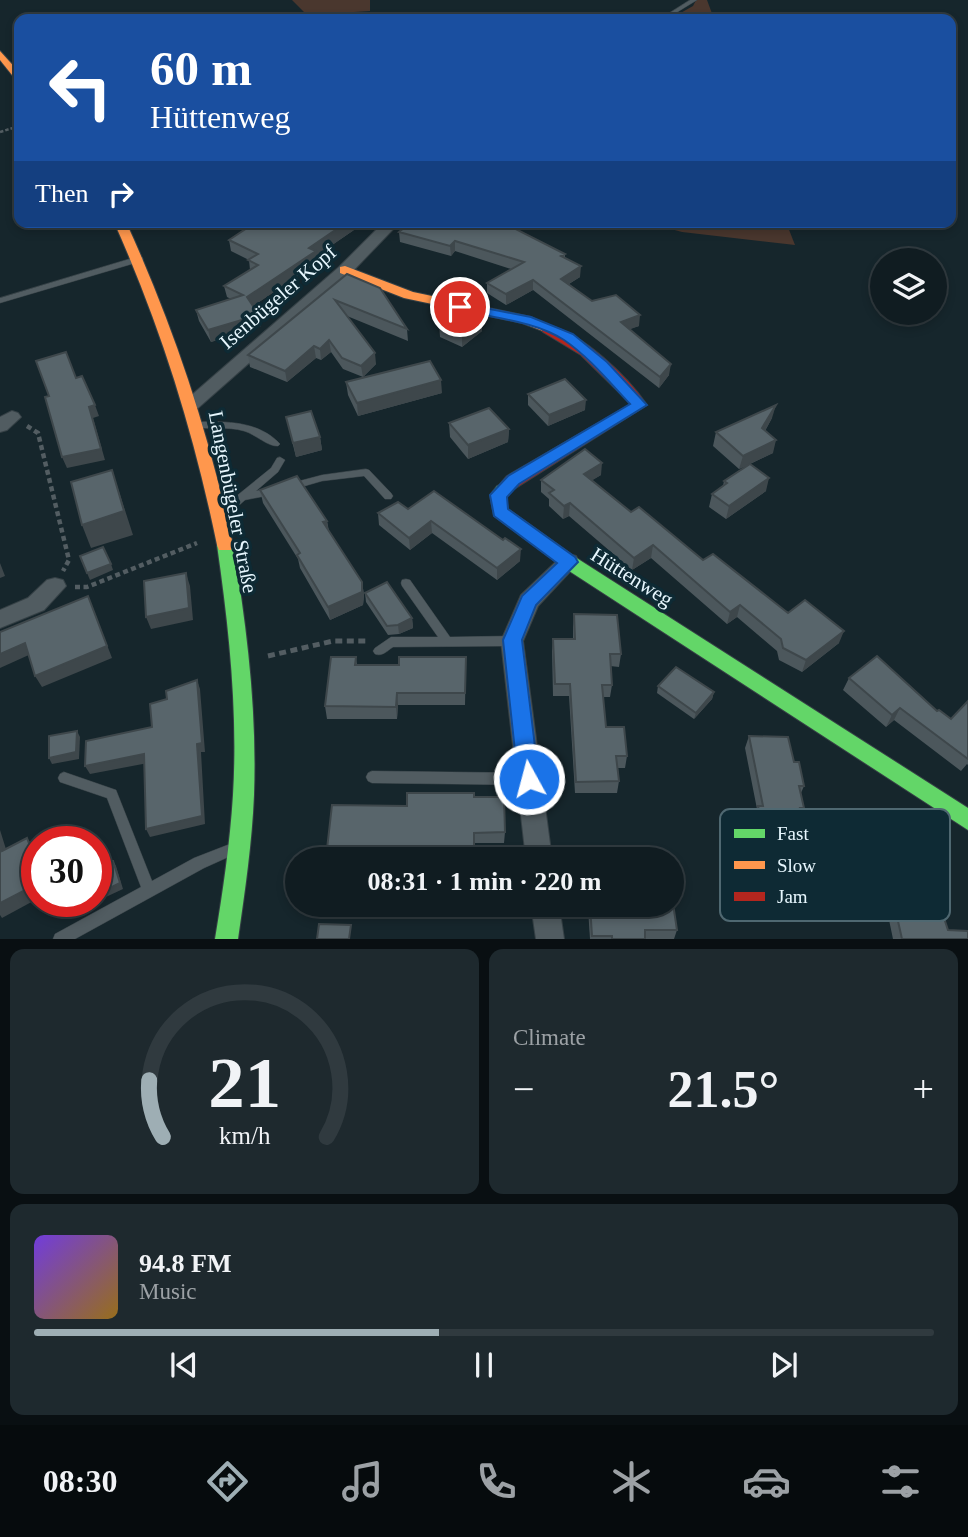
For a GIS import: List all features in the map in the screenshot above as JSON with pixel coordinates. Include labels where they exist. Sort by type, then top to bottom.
[{"type":"street","points":[[0,54],[14,72]]},
{"type":"street","name":"Langenbügeler Straße","points":[[123,228],[139,259],[192,404],[219,517],[238,663],[244,749],[239,846],[226,939]]},
{"type":"street","name":"Isenbügeler Kopf","points":[[192,404],[345,270],[387,228]]},
{"type":"street","name":"Hüttenweg","points":[[345,270],[409,295],[526,320],[568,337],[602,365],[640,405],[513,480],[498,495],[500,512],[569,562],[968,820]]},
{"type":"street","points":[[538,847],[512,640],[528,601],[569,562]]},
{"type":"street","points":[[0,619],[36,604],[55,586]]},
{"type":"street","points":[[547,917],[550,939]]},
{"type":"lane","points":[[671,14],[694,0]]},
{"type":"lane","points":[[0,301],[139,259]]},
{"type":"lane","points":[[197,425],[244,426],[267,436],[275,444]]},
{"type":"lane","points":[[219,517],[275,470],[280,460]]},
{"type":"lane","points":[[243,497],[322,478],[366,472],[388,496]]},
{"type":"lane","points":[[405,583],[447,641]]},
{"type":"lane","points":[[379,651],[391,642],[512,640]]},
{"type":"lane","points":[[372,777],[529,779]]},
{"type":"lane","points":[[64,778],[112,794],[149,891]]},
{"type":"lane","points":[[60,939],[200,863],[239,846]]},
{"type":"path","points":[[6,421],[38,433],[69,560],[55,586],[88,587],[221,534]]},
{"type":"path","points":[[238,663],[333,641],[391,642]]},
{"type":"shaded area","points":[[292,0],[370,0],[370,11],[306,14]]},
{"type":"shaded area","points":[[696,0],[707,0],[712,14],[679,14],[693,6]]},
{"type":"shaded area","points":[[667,228],[788,228],[795,245]]},
{"type":"building","points":[[247,228],[338,228],[309,248],[316,251],[247,297],[259,315],[208,330],[196,310],[243,295],[224,286],[258,265],[248,260],[258,254],[229,240]]},
{"type":"building","points":[[404,228],[514,228],[565,254],[561,256],[581,266],[561,279],[592,301],[616,295],[640,315],[621,322],[671,364],[660,377],[533,280],[506,294],[487,283],[524,262],[455,241],[450,246],[399,232]]},
{"type":"building","points":[[347,274],[380,288],[407,329],[335,300],[375,353],[361,366],[342,358],[329,340],[320,349],[314,346],[285,371],[248,355]]},
{"type":"building","points":[[459,308],[482,318],[462,334],[439,324]]},
{"type":"building","points":[[66,352],[76,378],[82,376],[95,405],[89,407],[101,449],[62,457],[45,397],[49,396],[36,361]]},
{"type":"building","points":[[430,361],[441,380],[357,403],[346,382]]},
{"type":"building","points":[[565,379],[586,400],[549,415],[528,394]]},
{"type":"building","points":[[776,405],[762,428],[776,440],[743,456],[716,432]]},
{"type":"building","points":[[489,408],[509,429],[468,445],[449,423]]},
{"type":"building","points":[[311,411],[320,437],[293,443],[286,417]]},
{"type":"building","points":[[585,449],[602,463],[584,474],[631,512],[639,507],[703,560],[713,554],[788,613],[805,600],[844,631],[806,660],[783,648],[781,639],[740,605],[730,612],[653,545],[634,558],[570,503],[564,506],[549,493],[554,490],[541,480]]},
{"type":"building","points":[[750,464],[769,478],[729,506],[712,494],[727,483],[724,481]]},
{"type":"building","points":[[112,470],[124,511],[82,525],[71,482]]},
{"type":"building","points":[[297,476],[362,582],[362,592],[328,607],[297,555],[300,553],[260,490]]},
{"type":"building","points":[[434,491],[503,540],[505,538],[521,549],[497,568],[431,521],[409,538],[378,513],[398,502],[408,509]]},
{"type":"building","points":[[103,547],[111,564],[87,573],[80,556]]},
{"type":"building","points":[[186,573],[189,608],[146,617],[144,581]]},
{"type":"building","points":[[387,582],[412,618],[398,625],[387,626],[365,593]]},
{"type":"building","points":[[88,596],[107,646],[35,676],[25,643],[0,654],[0,632]]},
{"type":"building","points":[[574,614],[617,615],[621,654],[610,654],[612,685],[602,685],[606,727],[624,727],[627,756],[616,756],[619,781],[576,782],[570,684],[555,684],[553,639],[575,639]]},
{"type":"building","points":[[877,656],[937,711],[951,719],[968,701],[968,759],[900,708],[892,715],[849,678]]},
{"type":"building","points":[[331,657],[356,657],[355,665],[399,665],[399,657],[466,657],[465,693],[397,693],[396,707],[325,706]]},
{"type":"building","points":[[676,667],[714,692],[696,713],[658,686]]},
{"type":"building","points":[[197,680],[202,743],[197,744],[202,816],[146,829],[144,754],[85,766],[86,741],[152,727],[150,704],[167,699],[166,691]]},
{"type":"building","points":[[77,731],[76,752],[49,758],[49,736]]},
{"type":"building","points":[[749,736],[788,737],[794,762],[799,762],[804,786],[799,786],[804,808],[759,809],[758,806],[763,806]]},
{"type":"building","points":[[407,793],[474,793],[474,797],[504,797],[505,832],[474,833],[474,847],[327,847],[332,805],[407,806]]},
{"type":"building","points":[[21,841],[21,892],[0,903],[0,844],[2,851]]},
{"type":"building","points":[[112,861],[113,861],[120,883],[112,887]]},
{"type":"building","points":[[591,917],[675,917],[677,930],[645,930],[645,939],[592,936]]},
{"type":"building","points":[[898,921],[945,921],[948,930],[968,931],[968,939],[902,939]]},
{"type":"building","points":[[319,924],[351,925],[349,939],[317,939]]},
{"type":"traffic: fast","points":[[503,490],[498,495],[500,512],[569,562],[968,820]]},
{"type":"traffic: fast","points":[[225,545],[240,659],[244,717],[240,836],[226,939]]},
{"type":"traffic: slow","points":[[0,54],[14,72]]},
{"type":"traffic: slow","points":[[123,228],[154,301],[183,380],[206,461],[225,545]]},
{"type":"traffic: slow","points":[[345,270],[409,295],[526,320],[548,329]]},
{"type":"traffic: jam","points":[[503,490],[513,480],[640,405],[586,352],[562,335],[548,329]]},
{"type":"route","points":[[460,307],[526,320],[568,337],[602,365],[640,405],[513,480],[498,495],[500,512],[569,562],[528,601],[512,640],[529,779]]}]
